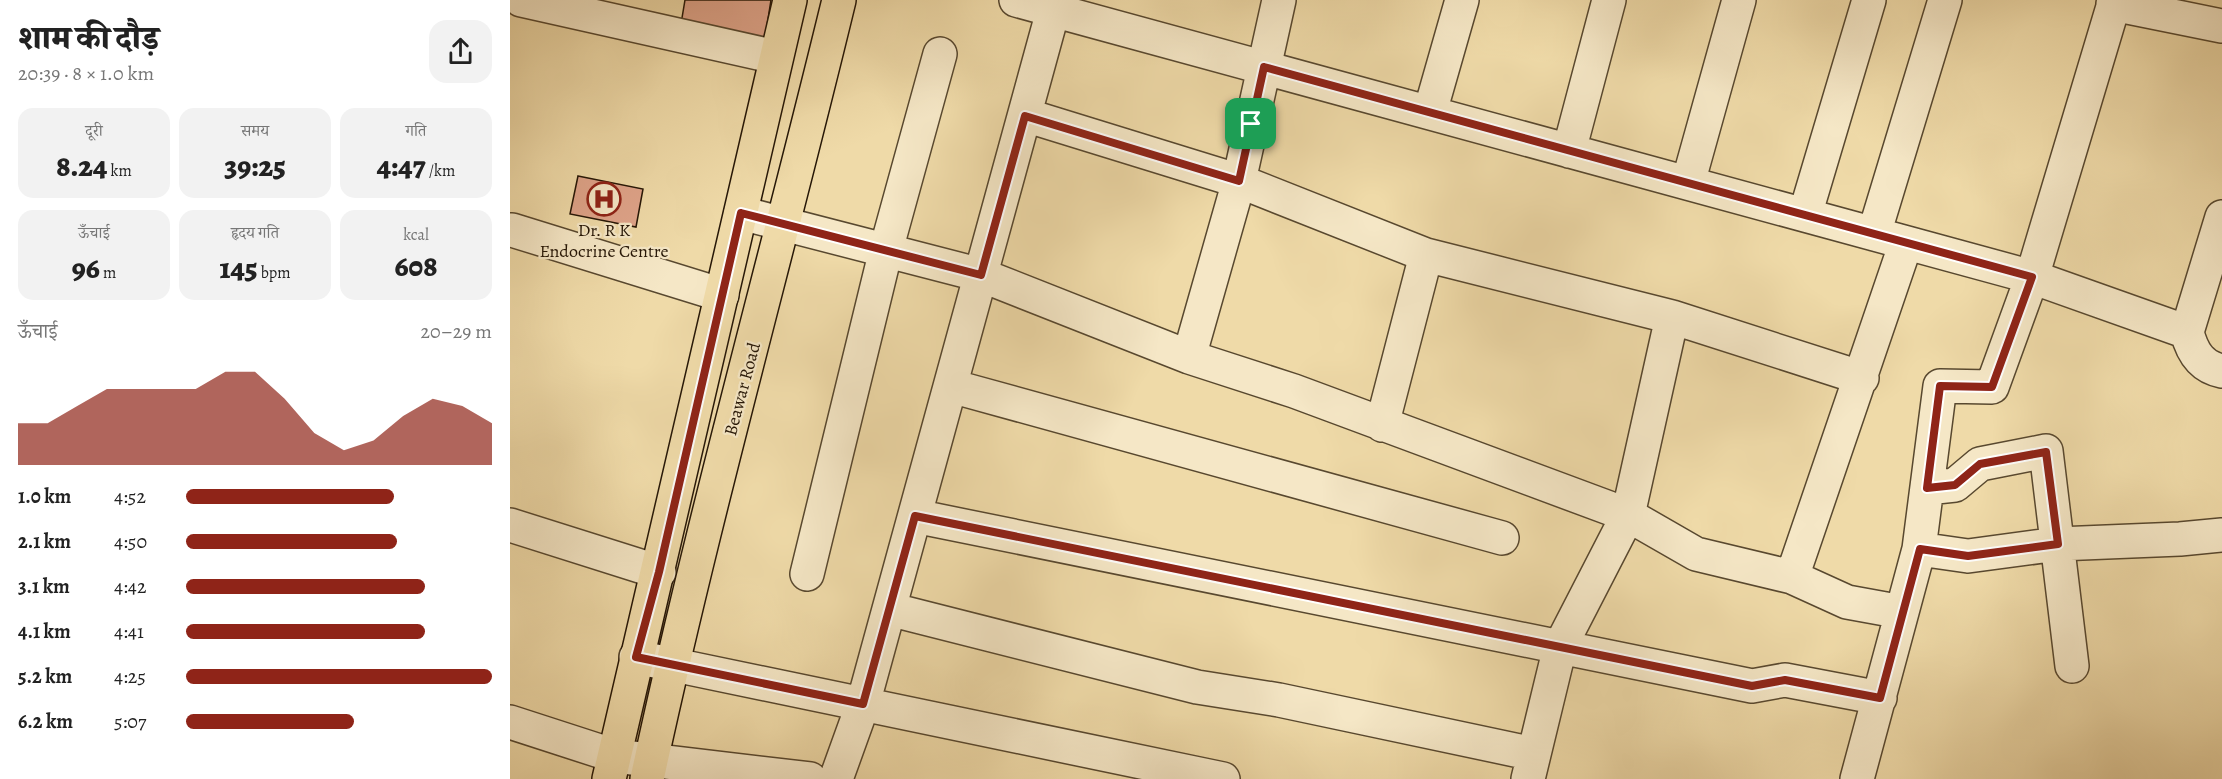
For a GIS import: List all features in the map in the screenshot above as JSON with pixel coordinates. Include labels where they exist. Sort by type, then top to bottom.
[{"type":"main road","points":[[612,767],[790,0]]},
{"type":"main road","name":"Beawar Road","points":[[649,769],[671,665],[839,0]]},
{"type":"street","points":[[520,0],[776,57]]},
{"type":"street","points":[[1016,0],[1055,5],[1264,67],[2032,277],[2187,332]]},
{"type":"street","points":[[1189,357],[1239,181],[1279,0]]},
{"type":"street","points":[[1430,112],[1462,0]]},
{"type":"street","points":[[1569,151],[1609,0]]},
{"type":"street","points":[[1688,183],[1738,0]]},
{"type":"street","points":[[1805,215],[1869,0]]},
{"type":"street","points":[[1874,234],[1945,0]]},
{"type":"street","points":[[1857,779],[1920,549],[1940,386],[1992,387],[2032,277],[2114,2],[2222,26]]},
{"type":"street","points":[[836,779],[863,704],[1055,5]]},
{"type":"street","points":[[807,574],[886,250],[940,54]]},
{"type":"street","points":[[1025,116],[1239,181],[1426,255],[1672,317],[1862,378]]},
{"type":"street","points":[[741,213],[981,275],[1189,357],[1294,391],[1628,515],[1696,554],[1792,577],[1847,602],[1902,612]]},
{"type":"street","points":[[2222,219],[2187,332],[2192,351],[2210,369],[2222,371]]},
{"type":"street","points":[[512,230],[722,295]]},
{"type":"street","points":[[1792,577],[1862,378],[1906,243]]},
{"type":"street","points":[[1382,425],[1426,255]]},
{"type":"street","points":[[889,609],[1197,687],[1279,699],[1531,766],[1560,647],[1628,515],[1672,317]]},
{"type":"street","points":[[951,386],[1502,538]]},
{"type":"street","points":[[1927,488],[1955,485],[1980,464],[2046,452],[2072,666]]},
{"type":"street","points":[[915,516],[1752,686],[1785,680],[1880,698]]},
{"type":"street","points":[[510,525],[659,572]]},
{"type":"street","points":[[1920,549],[1968,556],[2058,544],[2222,535]]},
{"type":"street","points":[[636,657],[1223,779]]},
{"type":"street","points":[[510,723],[612,767],[810,779]]},
{"type":"building","points":[[685,0],[771,0],[765,38],[681,24]]},
{"type":"building","points":[[578,176],[643,189],[636,227],[570,214]]},
{"type":"place","name":"Dr. R K Endocrine Centre","points":[[604,199]]},
{"type":"route","points":[[1264,67],[2032,277],[1992,387],[1940,386],[1927,488],[1955,485],[1980,464],[2046,452],[2058,544],[1968,556],[1920,549],[1880,698],[1785,680],[1752,686],[915,516],[863,704],[636,657],[659,572],[741,213],[981,275],[1025,116],[1239,181],[1251,124],[1264,67]]}]
